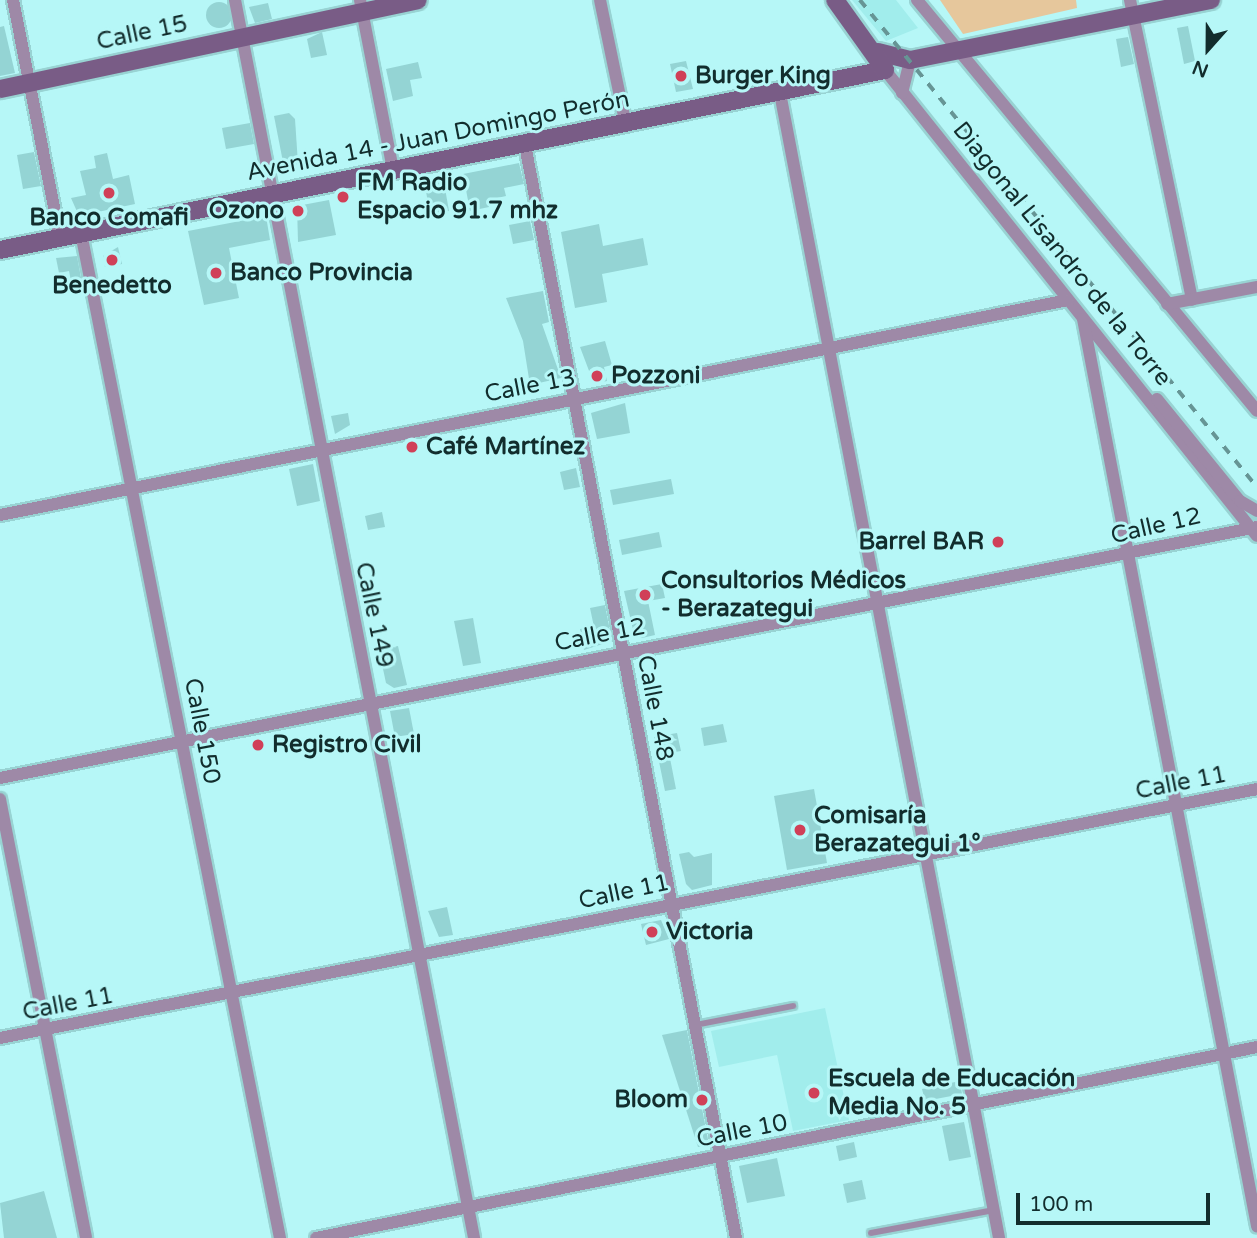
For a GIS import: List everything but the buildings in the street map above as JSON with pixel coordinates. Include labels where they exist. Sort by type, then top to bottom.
[{"type":"main road","name":"Calle 15","points":[[0,89],[241,37],[362,6],[418,0]]},
{"type":"main road","name":"Diagonal Lisandro de la Torre","points":[[835,0],[878,52],[885,70]]},
{"type":"main road","points":[[878,52],[910,60],[1132,8],[1211,0]]},
{"type":"main road","name":"Avenida 14 - Juan Domingo Perón","points":[[0,250],[393,169],[626,125],[885,70]]},
{"type":"street","points":[[13,0],[60,237]]},
{"type":"street","name":"Calle 149","points":[[235,0],[319,450],[371,703],[474,1238]]},
{"type":"street","points":[[600,0],[626,125]]},
{"type":"street","name":"Diagonal Lisandro de la Torre","points":[[917,0],[1257,411]]},
{"type":"street","points":[[362,6],[393,169]]},
{"type":"street","points":[[1132,8],[1192,300]]},
{"type":"street","points":[[903,96],[910,60]]},
{"type":"street","name":"Diagonal Lisandro de la Torre","points":[[885,70],[903,96],[1254,530]]},
{"type":"street","points":[[780,93],[873,603],[921,853],[975,1106],[999,1238]]},
{"type":"street","name":"Calle 148","points":[[525,145],[736,1238]]},
{"type":"street","name":"Calle 150","points":[[81,233],[280,1238]]},
{"type":"street","points":[[1167,304],[1257,287]]},
{"type":"street","name":"Calle 13","points":[[0,515],[1068,300]]},
{"type":"street","points":[[1083,319],[1240,501],[1257,511]]},
{"type":"street","points":[[1083,319],[1126,555],[1257,1226]]},
{"type":"street","name":"Calle 12","points":[[0,778],[622,651],[1254,530]]},
{"type":"street","name":"Calle 11","points":[[0,1038],[921,853],[1257,789]]},
{"type":"street","points":[[0,799],[86,1238]]},
{"type":"street","name":"Calle 10","points":[[316,1238],[1257,1047]]},
{"type":"lane","points":[[695,1025],[793,1006]]},
{"type":"lane","points":[[871,1233],[994,1210]]},
{"type":"shaded area","points":[[852,0],[896,0],[918,28],[886,41]]},
{"type":"shaded area","points":[[940,0],[1076,0],[1077,8],[963,34]]},
{"type":"shaded area","name":"Escuela de Educación Media No. 5","points":[[825,1008],[849,1120],[793,1131],[777,1055],[719,1067],[711,1031]]},
{"type":"railway","points":[[860,0],[1257,487]]},
{"type":"place","name":"Burger King","points":[[681,76]]},
{"type":"place","name":"Banco Comafi","points":[[109,193]]},
{"type":"place","name":"FM Radio Espacio 91.7 mhz","points":[[343,197]]},
{"type":"place","name":"Ozono","points":[[298,211]]},
{"type":"place","name":"Benedetto","points":[[112,260]]},
{"type":"place","name":"Banco Provincia","points":[[216,273]]},
{"type":"place","name":"Pozzoni","points":[[597,376]]},
{"type":"place","name":"Café Martínez","points":[[412,447]]},
{"type":"place","name":"Barrel BAR","points":[[998,542]]},
{"type":"place","name":"Consultorios Médicos - Berazategui","points":[[645,595]]},
{"type":"place","name":"Registro Civil","points":[[258,745]]},
{"type":"place","name":"Comisaría Berazategui 1°","points":[[800,830]]},
{"type":"place","name":"Victoria","points":[[652,932]]},
{"type":"place","name":"Escuela de Educación Media No. 5","points":[[814,1093]]},
{"type":"place","name":"Bloom","points":[[702,1100]]}]
